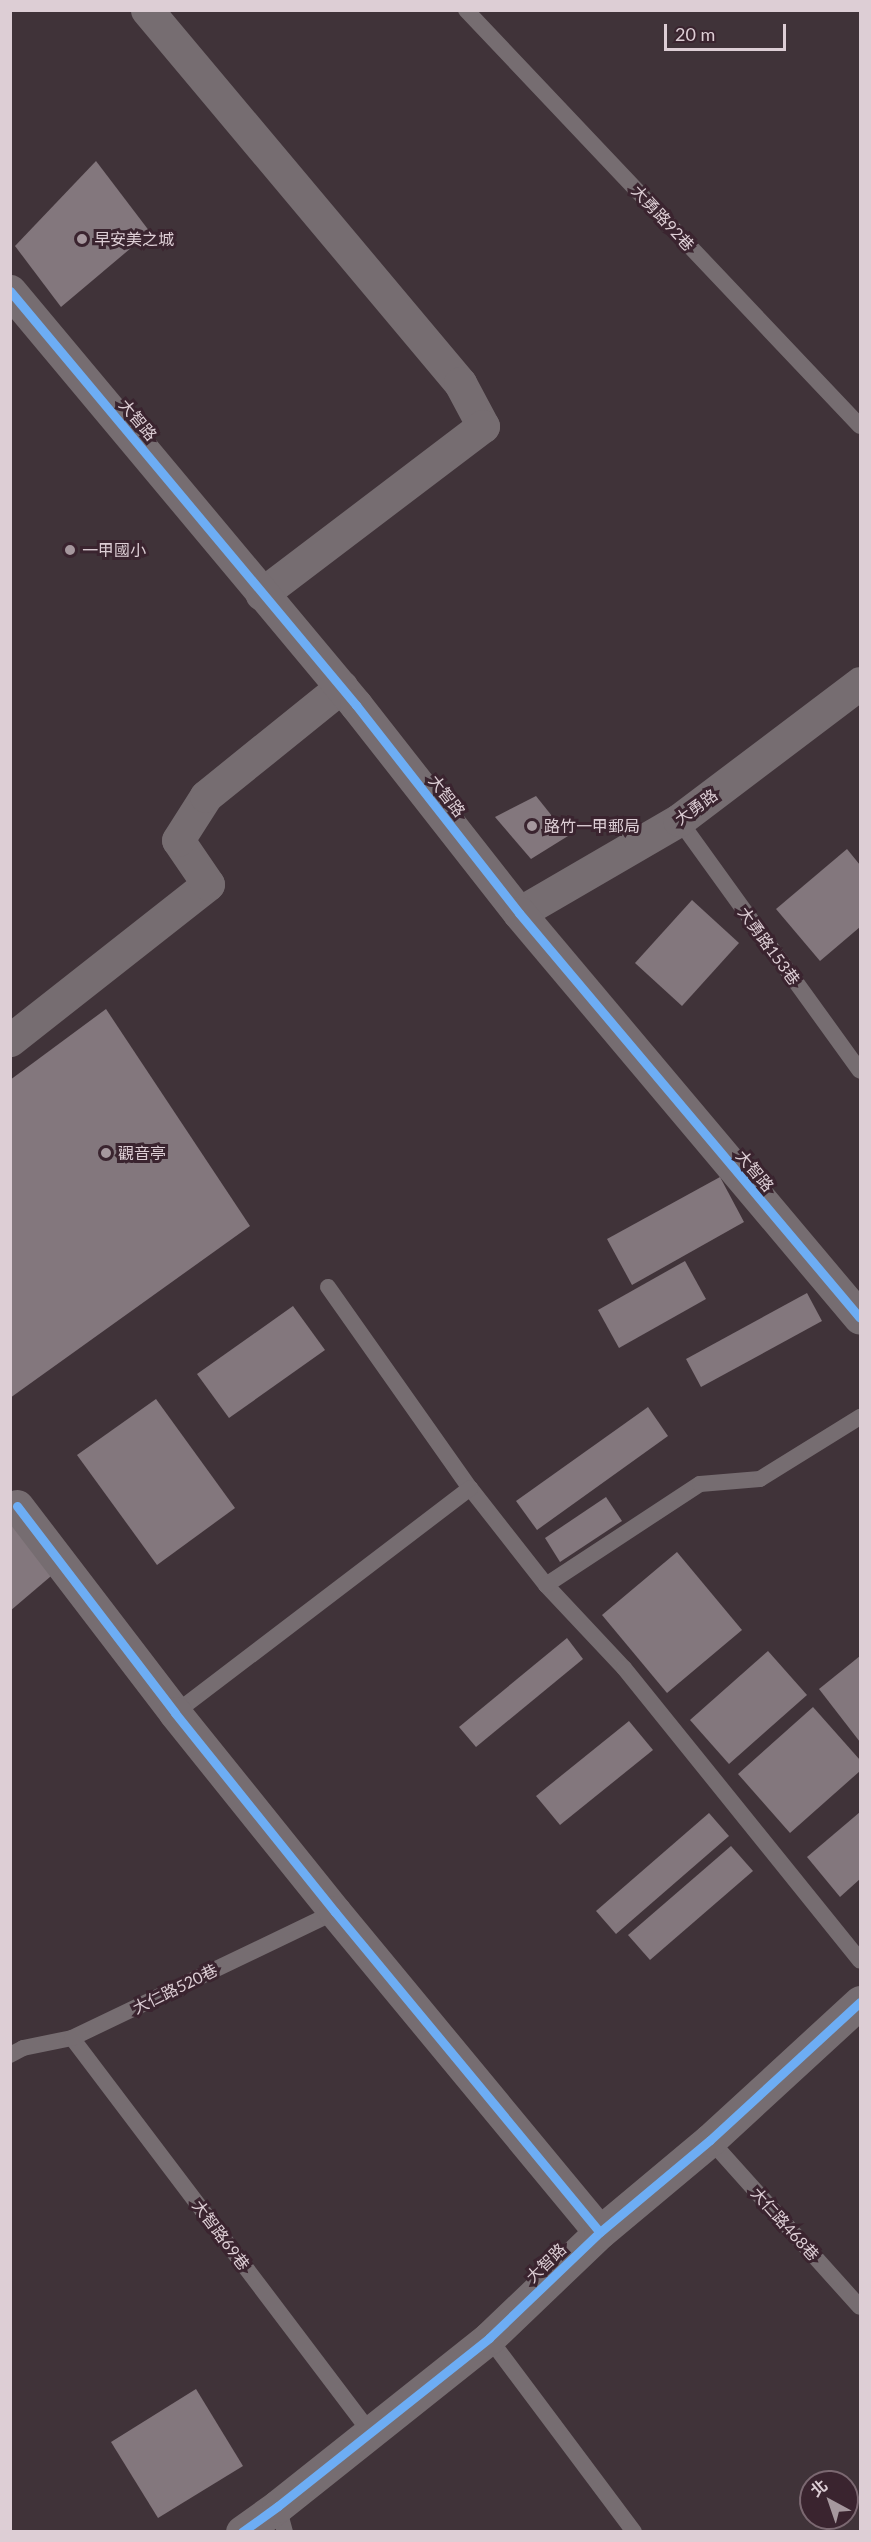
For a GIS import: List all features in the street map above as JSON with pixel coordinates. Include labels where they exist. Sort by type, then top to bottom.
[{"type":"street","points":[[147,10],[460,383],[483,426],[262,594]]},
{"type":"street","name":"大智路","points":[[10,291],[341,687],[519,913],[861,1318]]},
{"type":"street","name":"大勇路","points":[[519,913],[679,820],[861,683]]},
{"type":"street","points":[[10,1040],[208,884],[178,840],[206,796],[341,687]]},
{"type":"street","points":[[17,1506],[175,1713],[335,1912],[600,2232]]},
{"type":"street","name":"大智路","points":[[242,2532],[282,2519],[370,2432],[489,2338],[600,2232],[711,2140],[861,2002]]},
{"type":"lane","name":"大勇路92巷","points":[[466,10],[861,426]]},
{"type":"lane","name":"大勇路153巷","points":[[679,820],[861,1071]]},
{"type":"lane","points":[[328,1287],[470,1488],[546,1585],[624,1668],[861,1961]]},
{"type":"lane","points":[[546,1585],[700,1484],[760,1479],[861,1417]]},
{"type":"lane","points":[[175,1713],[470,1488]]},
{"type":"lane","name":"大仁路520巷","points":[[10,2055],[23,2048],[72,2038],[335,1912]]},
{"type":"lane","name":"大智路69巷","points":[[72,2038],[370,2432]]},
{"type":"lane","name":"大仁路468巷","points":[[711,2140],[861,2307]]},
{"type":"lane","points":[[489,2338],[634,2532]]},
{"type":"building","name":"早安美之城","points":[[96,161],[150,232],[61,307],[15,246]]},
{"type":"building","name":"路竹一甲郵局","points":[[536,796],[568,836],[531,859],[495,817]]},
{"type":"building","points":[[847,849],[860,865],[860,927],[820,961],[776,909]]},
{"type":"building","points":[[692,900],[739,943],[682,1006],[635,963]]},
{"type":"building","name":"觀音亭","points":[[106,1009],[250,1226],[10,1398],[10,1080]]},
{"type":"building","points":[[720,1177],[744,1222],[632,1285],[607,1239]]},
{"type":"building","points":[[685,1261],[706,1299],[619,1348],[598,1310]]},
{"type":"building","points":[[807,1293],[822,1321],[701,1387],[686,1359]]},
{"type":"building","points":[[293,1306],[325,1350],[229,1418],[197,1374]]},
{"type":"building","points":[[156,1399],[235,1508],[157,1565],[77,1455]]},
{"type":"building","points":[[648,1407],[668,1436],[537,1530],[516,1501]]},
{"type":"building","points":[[606,1497],[622,1521],[560,1562],[545,1538]]},
{"type":"building","points":[[10,1515],[57,1571],[10,1611]]},
{"type":"building","points":[[677,1552],[742,1630],[667,1693],[602,1615]]},
{"type":"building","points":[[567,1638],[583,1659],[476,1747],[459,1727]]},
{"type":"building","points":[[768,1651],[807,1695],[729,1764],[690,1720]]},
{"type":"building","points":[[860,1656],[860,1742],[819,1689]]},
{"type":"building","points":[[813,1707],[860,1760],[860,1771],[790,1833],[738,1774]]},
{"type":"building","points":[[629,1721],[653,1750],[560,1825],[536,1796]]},
{"type":"building","points":[[860,1812],[860,1879],[840,1897],[807,1857]]},
{"type":"building","points":[[709,1813],[729,1836],[616,1934],[596,1911]]},
{"type":"building","points":[[731,1846],[753,1871],[650,1960],[628,1935]]},
{"type":"building","points":[[196,2389],[243,2466],[158,2518],[111,2442]]},
{"type":"cycle path","points":[[10,291],[356,705],[519,913],[860,1318]]},
{"type":"cycle path","points":[[17,1506],[175,1713],[335,1912],[600,2232]]},
{"type":"cycle path","points":[[242,2532],[489,2338],[600,2232],[710,2140],[860,2002]]},
{"type":"place","name":"早安美之城","points":[[82,239]]},
{"type":"place","name":"一甲國小","points":[[70,550]]},
{"type":"place","name":"路竹一甲郵局","points":[[532,826]]},
{"type":"place","name":"觀音亭","points":[[106,1153]]}]
